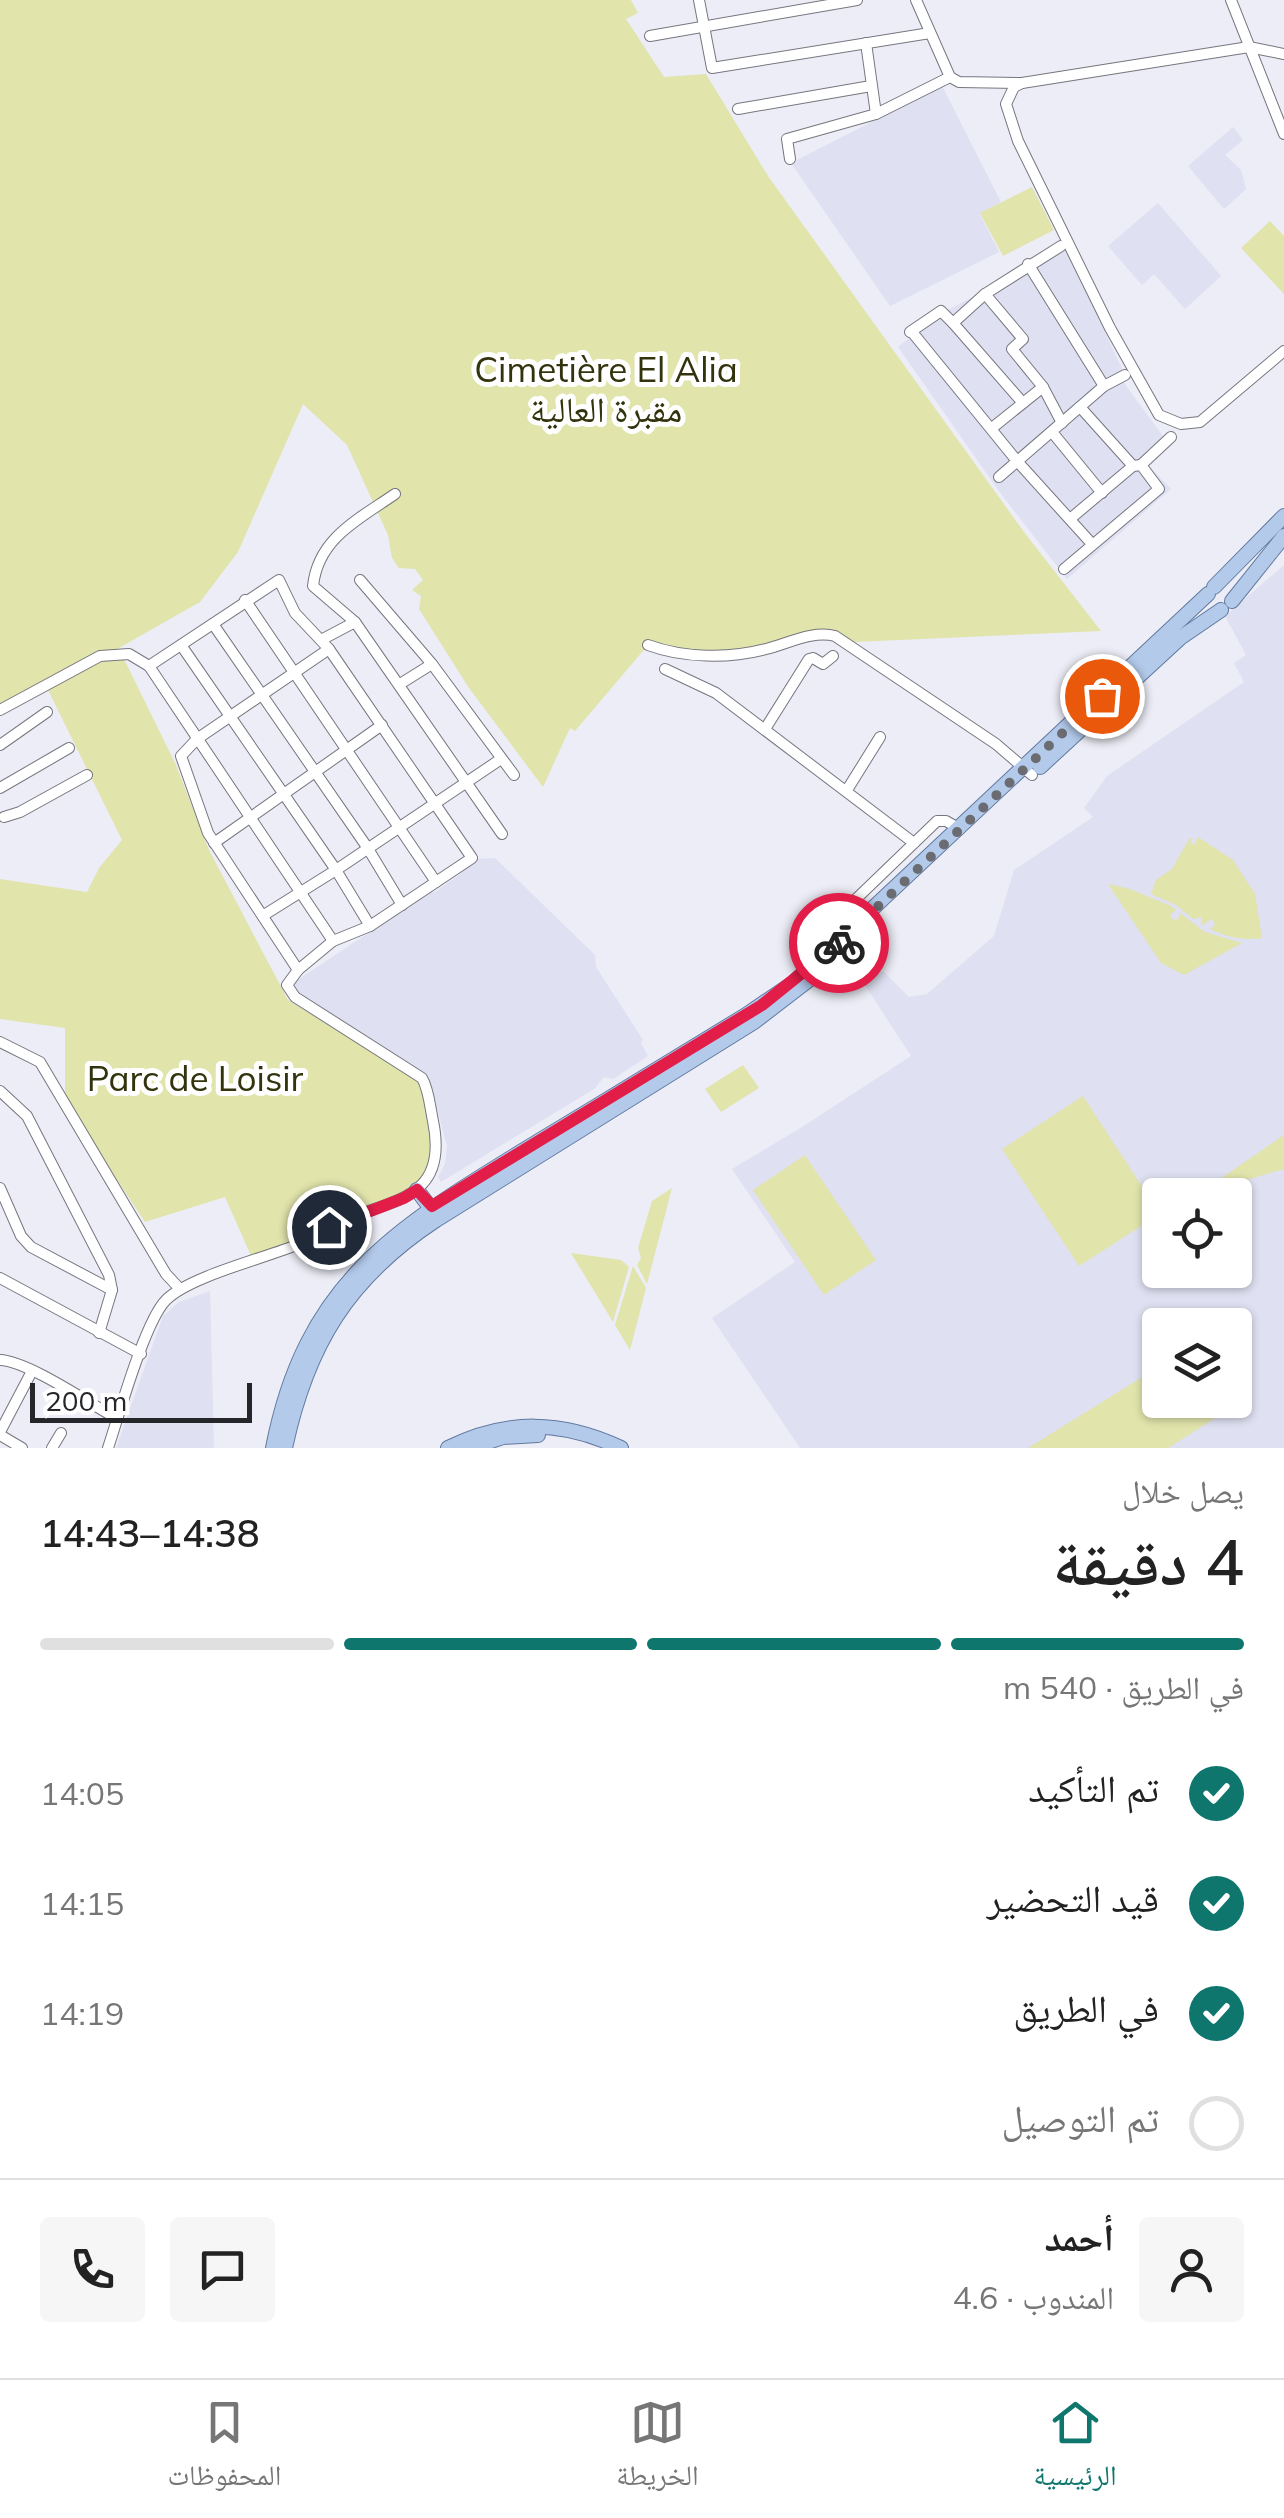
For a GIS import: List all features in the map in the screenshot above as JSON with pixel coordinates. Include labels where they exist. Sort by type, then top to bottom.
[{"type":"main road","points":[[429,1216],[786,1001],[841,954],[1075,728],[1284,516]]},
{"type":"main road","points":[[1075,728],[1180,638],[1226,606],[1284,536]]},
{"type":"main road","points":[[1211,590],[1227,588],[1226,606]]},
{"type":"main road","points":[[1211,590],[1208,604],[1226,606]]},
{"type":"main road","points":[[281,1439],[310,1361],[342,1306],[429,1216],[778,994],[1028,772]]},
{"type":"main road","points":[[414,1193],[429,1216]]},
{"type":"main road","points":[[448,1448],[482,1432],[526,1425],[571,1429],[620,1448]]},
{"type":"main road","points":[[470,1448],[524,1434],[570,1438],[600,1448]]},
{"type":"street","points":[[699,0],[712,68],[930,33]]},
{"type":"street","points":[[650,36],[790,6],[857,0]]},
{"type":"street","points":[[916,0],[950,77]]},
{"type":"street","points":[[1231,0],[1284,134]]},
{"type":"street","points":[[866,43],[876,114]]},
{"type":"street","points":[[790,159],[787,139],[876,114],[950,77],[966,82],[1022,83],[1249,48],[1284,54]]},
{"type":"street","points":[[1022,83],[1014,87],[1006,104],[1018,141],[1108,322],[1160,415],[1182,424],[1200,422],[1284,351]]},
{"type":"street","points":[[738,108],[871,86]]},
{"type":"street","points":[[953,323],[985,294],[1061,246]]},
{"type":"street","points":[[1028,264],[1104,386]]},
{"type":"street","points":[[985,294],[1023,339],[1012,349],[1043,387],[1062,422]]},
{"type":"street","points":[[1023,403],[941,311],[912,332],[1018,462],[1092,544]]},
{"type":"street","points":[[999,477],[1104,386],[1125,375]]},
{"type":"street","points":[[992,428],[1043,387]]},
{"type":"street","points":[[1064,569],[1160,489],[1080,407]]},
{"type":"street","points":[[1052,432],[1102,493]]},
{"type":"street","points":[[1070,519],[1170,438]]},
{"type":"street","points":[[395,494],[330,540],[312,586],[355,622],[502,834]]},
{"type":"street","points":[[108,1448],[158,1310],[180,1290],[298,1245],[335,1223],[414,1193],[431,1173],[438,1152],[426,1082],[295,997],[287,985],[298,970],[334,941],[370,926],[472,858],[325,645],[295,613],[279,580],[149,666]]},
{"type":"street","points":[[360,580],[432,664],[514,775]]},
{"type":"street","points":[[245,600],[436,882]]},
{"type":"street","points":[[298,970],[214,843],[181,756],[197,739],[294,672],[355,622]]},
{"type":"street","points":[[213,624],[368,847],[402,905]]},
{"type":"street","points":[[648,645],[678,654],[734,654],[821,633],[835,636],[996,744],[1028,772]]},
{"type":"street","points":[[181,645],[336,870],[370,926]]},
{"type":"street","points":[[0,710],[100,656],[129,654],[149,666],[334,941]]},
{"type":"street","points":[[765,729],[809,659],[823,664],[832,656]]},
{"type":"street","points":[[400,684],[432,664]]},
{"type":"street","points":[[665,669],[716,693],[914,843]]},
{"type":"street","points":[[0,745],[48,712]]},
{"type":"street","points":[[214,843],[382,725]]},
{"type":"street","points":[[847,790],[880,737]]},
{"type":"street","points":[[0,788],[69,748]]},
{"type":"street","points":[[264,914],[500,758]]},
{"type":"street","points":[[1,816],[20,812],[87,776]]},
{"type":"street","points":[[802,951],[941,820],[960,829]]},
{"type":"street","points":[[0,1042],[40,1062],[166,1274],[180,1290]]},
{"type":"street","points":[[0,1091],[28,1116],[96,1247],[112,1290],[99,1333]]},
{"type":"street","points":[[0,1188],[21,1236],[31,1247],[112,1290]]},
{"type":"street","points":[[0,1278],[141,1354]]},
{"type":"street","points":[[0,1360],[10,1360],[32,1371],[118,1419]]},
{"type":"street","points":[[22,1448],[0,1433],[32,1371]]},
{"type":"street","points":[[52,1448],[61,1432]]},
{"type":"shaded area","points":[[942,86],[1001,202],[980,214],[999,252],[890,306],[791,163]]},
{"type":"shaded area","points":[[1233,127],[1243,140],[1225,155],[1241,170],[1246,189],[1224,209],[1188,166]]},
{"type":"shaded area","points":[[1158,203],[1221,276],[1185,309],[1154,274],[1142,285],[1108,246]]},
{"type":"shaded area","points":[[1066,249],[1125,375],[1124,383],[1168,443],[1146,463],[1171,489],[1067,579],[1001,494],[898,347],[940,314]]},
{"type":"shaded area","points":[[1284,565],[1284,1448],[800,1448],[712,1318],[795,1262],[732,1169],[911,1056],[863,982],[883,971],[909,997],[927,994],[994,936],[1014,870],[1093,817],[1084,808],[1107,776],[1244,682],[1234,663],[1246,655],[1225,616]]},
{"type":"shaded area","points":[[495,858],[595,955],[596,967],[643,1040],[648,1056],[613,1079],[604,1077],[594,1089],[441,1182],[438,1177],[445,1164],[447,1146],[428,1075],[298,992],[293,983],[435,892],[474,859]]},
{"type":"shaded area","points":[[210,1291],[214,1448],[116,1448],[163,1316],[179,1302]]},
{"type":"green space","name":"Cimetière El Alia مقبرة العالية","points":[[0,0],[631,0],[638,13],[626,19],[664,77],[706,74],[768,176],[1024,532],[1101,631],[854,642],[835,632],[764,647],[721,651],[648,645],[575,731],[570,728],[543,787],[469,688],[419,609],[421,596],[412,590],[423,580],[415,569],[399,568],[392,558],[388,535],[347,445],[303,404],[238,552],[200,602],[75,673],[105,659],[124,659],[176,765],[209,850],[288,1000],[418,1080],[431,1119],[435,1158],[430,1171],[419,1182],[389,1200],[324,1223],[319,1234],[252,1258],[225,1197],[145,1222],[65,1101],[65,1028],[0,1019],[0,879],[87,892],[99,868],[122,840],[47,688],[0,708]]},
{"type":"green space","points":[[1032,187],[1054,230],[1003,256],[980,213]]},
{"type":"green space","points":[[1270,221],[1284,236],[1284,294],[1241,248]]},
{"type":"green space","points":[[1198,837],[1233,860],[1255,894],[1262,938],[1242,939],[1216,932],[1210,929],[1215,925],[1212,919],[1202,925],[1201,917],[1193,919],[1176,905],[1151,894],[1156,880],[1172,869],[1189,839],[1193,838],[1190,842],[1194,845]]},
{"type":"green space","points":[[1108,884],[1171,906],[1176,910],[1170,915],[1173,920],[1180,913],[1205,932],[1242,943],[1184,975],[1161,963]]},
{"type":"green space","points":[[743,1065],[759,1088],[721,1112],[705,1089]]},
{"type":"green space","points":[[1083,1096],[1142,1186],[1142,1226],[1079,1266],[1002,1149]]},
{"type":"green space","points":[[1284,1135],[1284,1169],[1252,1178],[1221,1178]]},
{"type":"green space","points":[[805,1155],[876,1260],[824,1295],[753,1190]]},
{"type":"green space","points":[[672,1188],[647,1284],[637,1265],[641,1258],[638,1248],[652,1201]]},
{"type":"green space","points":[[571,1253],[621,1260],[629,1267],[613,1322]]},
{"type":"green space","points":[[633,1266],[646,1288],[630,1350],[615,1325]]},
{"type":"green space","points":[[1142,1377],[1142,1418],[1215,1418],[1168,1448],[1028,1448]]},
{"type":"way so far","points":[[839,943],[1102,696]]},
{"type":"route","points":[[329,1227],[417,1190],[432,1206],[762,1005],[839,943]]},
{"type":"park label","name":"Parc de Loisir","points":[[195,1079]]}]
